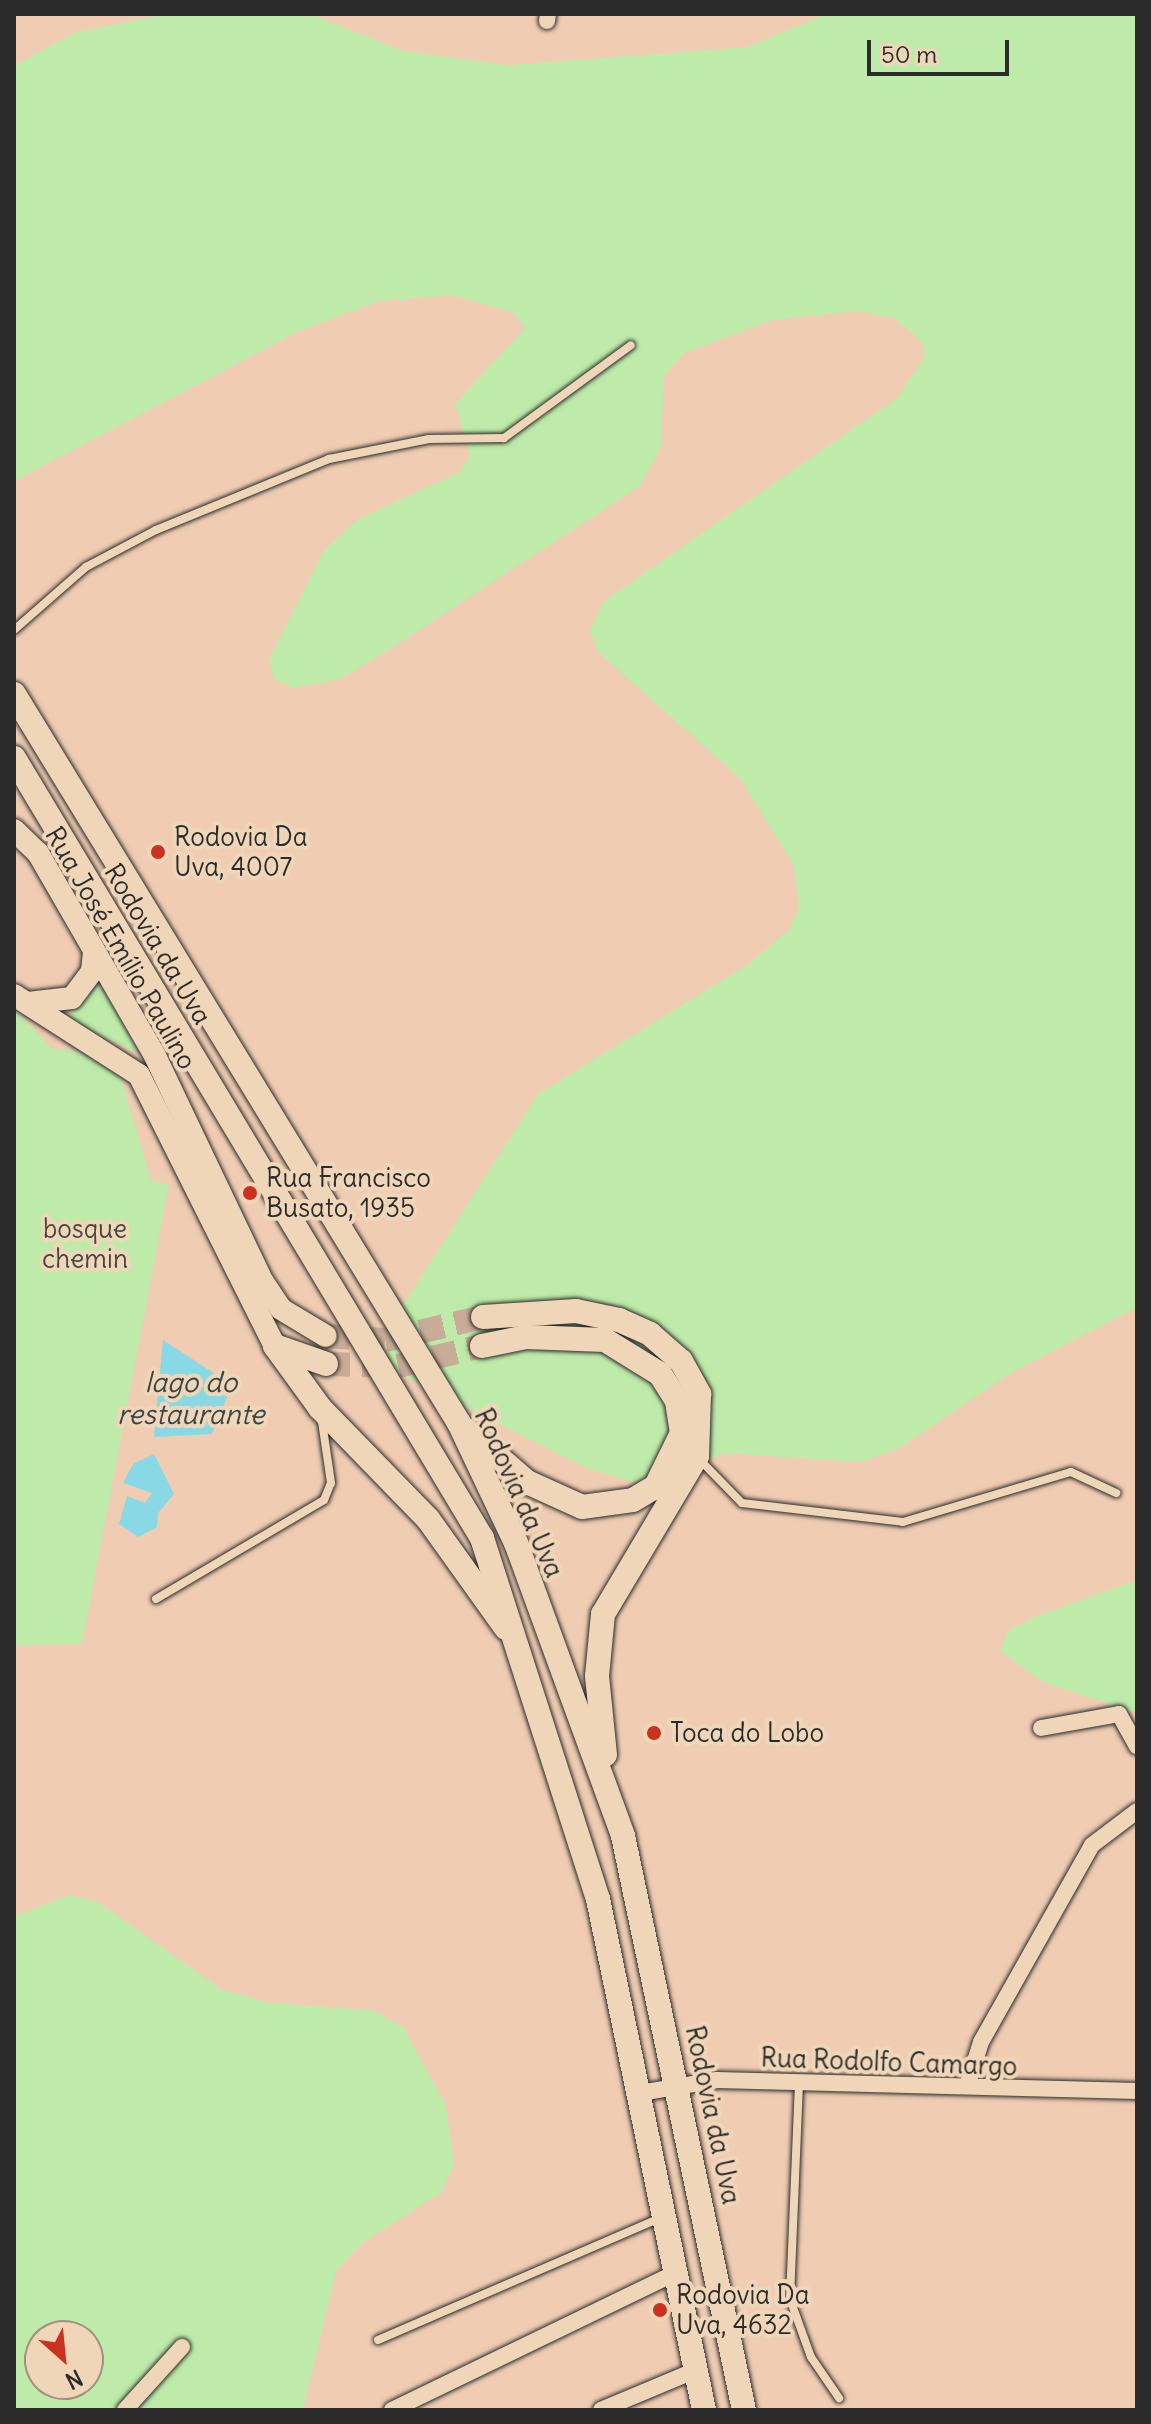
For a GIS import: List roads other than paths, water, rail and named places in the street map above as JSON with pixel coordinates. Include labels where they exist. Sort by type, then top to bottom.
[{"type":"main road","name":"Rodovia da Uva","points":[[14,694],[459,1423],[516,1543],[610,1794],[679,2085],[744,2410]]},
{"type":"main road","name":"Rodovia da Uva","points":[[14,758],[482,1538],[577,1818],[640,2093],[704,2410]]},
{"type":"main road","points":[[483,1317],[576,1311],[650,1334],[681,1361],[699,1394],[697,1456],[603,1614],[597,1676],[610,1794]]},
{"type":"main road","points":[[459,1423],[527,1482],[582,1507],[633,1500],[656,1486],[682,1433],[677,1401],[660,1374],[605,1340],[526,1337],[482,1346]]},
{"type":"main road","points":[[275,1346],[320,1408],[428,1519],[518,1645]]},
{"type":"main road","points":[[275,1346],[326,1364]]},
{"type":"street","name":"Rua José Emílio Paulino","points":[[14,830],[38,853],[168,1082],[263,1282],[281,1309],[326,1336]]},
{"type":"street","points":[[17,1002],[56,1005],[72,998],[92,971],[94,953]]},
{"type":"street","name":"Rua José Emílio Paulino","points":[[17,1002],[139,1075],[275,1346]]},
{"type":"street","points":[[1041,1728],[1119,1714],[1137,1746]]},
{"type":"street","points":[[967,2086],[981,2042],[1092,1845],[1137,1811]]},
{"type":"street","name":"Rua Rodolfo Camargo","points":[[640,2093],[679,2085],[799,2082],[1137,2091]]},
{"type":"street","points":[[392,2410],[677,2272]]},
{"type":"street","points":[[125,2410],[182,2347]]},
{"type":"street","points":[[601,2410],[696,2370]]},
{"type":"lane","points":[[14,630],[86,567],[156,530],[329,459],[429,439],[504,438],[631,345]]},
{"type":"lane","points":[[156,1599],[324,1500],[331,1483],[320,1408]]},
{"type":"lane","points":[[697,1456],[742,1503],[903,1522],[1071,1472],[1116,1493]]},
{"type":"lane","points":[[799,2082],[790,2299],[811,2357],[839,2398]]},
{"type":"lane","points":[[378,2340],[666,2215]]},
{"type":"water","name":"lago do restaurante","points":[[163,1340],[232,1385],[212,1434],[154,1437]]},
{"type":"water","points":[[154,1454],[174,1494],[158,1513],[157,1527],[138,1537],[119,1524],[127,1496],[145,1503],[152,1493],[123,1483],[133,1464]]},
{"type":"tunnel","points":[[326,1336],[385,1340],[483,1317]]},
{"type":"tunnel","points":[[326,1364],[398,1366],[482,1346]]},
{"type":"place","name":"Rodovia Da Uva, 4007","points":[[158,852]]},
{"type":"place","name":"Rua Francisco Busato, 1935","points":[[250,1193]]},
{"type":"place","name":"Toca do Lobo","points":[[654,1733]]},
{"type":"place","name":"Rodovia Da Uva, 4632","points":[[660,2310]]},
{"type":"park label","name":"bosque chemin","points":[[85,1244]]}]
